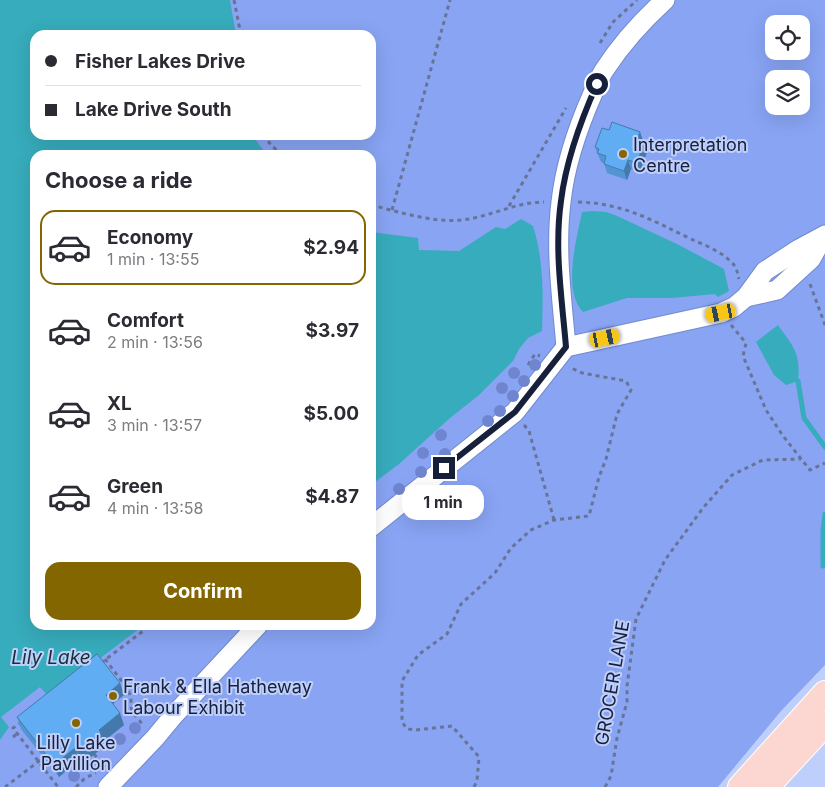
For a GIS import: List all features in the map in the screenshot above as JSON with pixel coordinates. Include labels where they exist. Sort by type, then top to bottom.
[{"type":"main road","points":[[740,787],[825,693]]},
{"type":"main road","points":[[767,787],[825,724]]},
{"type":"street","points":[[566,347],[559,250],[560,202],[570,156],[578,129],[604,70],[640,23],[665,0]]},
{"type":"street","points":[[376,523],[515,412],[566,347],[721,313],[745,299],[765,271],[799,249],[824,236]]},
{"type":"street","points":[[745,299],[777,290],[811,259],[824,236]]},
{"type":"street","points":[[108,787],[253,630]]},
{"type":"path","points":[[234,0],[240,30]]},
{"type":"path","points":[[392,210],[450,0]]},
{"type":"path","points":[[267,140],[276,150]]},
{"type":"path","points":[[376,206],[441,220],[461,220],[523,204],[560,202],[595,203],[629,210],[712,249],[731,261],[736,268],[745,299]]},
{"type":"path","points":[[806,263],[811,289],[825,325]]},
{"type":"path","points":[[721,313],[746,343],[743,356],[766,410],[783,436],[810,470],[825,463]]},
{"type":"path","points":[[474,787],[477,781],[479,757],[452,726],[416,730],[407,729],[402,722],[402,681],[418,656],[448,634],[461,604],[495,573],[511,548],[531,530],[554,520],[589,516],[617,414],[631,390],[626,381],[582,373],[535,354],[526,368]]},
{"type":"path","points":[[515,412],[529,432],[554,520]]},
{"type":"path","name":"GROCER LANE","points":[[605,787],[611,776],[617,738],[627,702],[627,686],[636,618],[665,560],[703,508],[732,475],[763,460],[801,459]]},
{"type":"path","points":[[94,667],[143,630]]},
{"type":"path","points":[[73,652],[89,672]]},
{"type":"path","points":[[105,659],[130,693],[133,713],[155,738]]},
{"type":"path","points":[[28,717],[13,728],[58,787]]},
{"type":"path","points":[[13,737],[18,733]]},
{"type":"path","points":[[5,787],[43,758]]},
{"type":"shaded area","points":[[0,0],[825,0],[825,665],[781,711],[718,787],[0,787]]},
{"type":"water","name":"Lily Lake","points":[[0,0],[230,0],[235,30],[30,30],[30,140],[256,140],[263,150],[30,150],[30,630],[137,630],[49,697],[40,687],[1,717],[9,727],[0,740]]},
{"type":"water","points":[[593,211],[615,215],[679,245],[724,269],[729,291],[718,297],[715,294],[671,298],[627,298],[583,312],[573,291],[573,264],[582,212]]},
{"type":"water","points":[[521,219],[533,226],[541,265],[542,331],[528,338],[519,349],[513,361],[479,395],[450,418],[399,464],[376,481],[376,233],[418,238],[419,250],[459,251],[496,227],[505,229]]},
{"type":"water","points":[[778,325],[795,350],[798,363],[798,381],[786,385],[774,375],[756,342]]},
{"type":"building","name":"Interpretation Centre","points":[[612,122],[640,132],[637,140],[644,143],[637,163],[628,160],[624,171],[604,164],[606,156],[597,153],[599,149],[595,147],[602,128],[609,130]]},
{"type":"building","name":"Lilly Lake Pavillion","points":[[97,654],[120,683],[106,695],[120,713],[99,730],[101,733],[77,752],[75,748],[54,765],[17,717]]},
{"type":"waterway","points":[[798,381],[804,418],[825,447]]},
{"type":"waterway","points":[[823,566],[825,514]]},
{"type":"place","name":"Interpretation Centre","points":[[623,154]]},
{"type":"place","name":"Frank & Ella Hatheway Labour Exhibit","points":[[113,696]]},
{"type":"place","name":"Lilly Lake Pavillion","points":[[76,723]]},
{"type":"route","points":[[444,468],[515,412],[566,347],[559,250],[560,202],[578,129],[597,84]]}]
